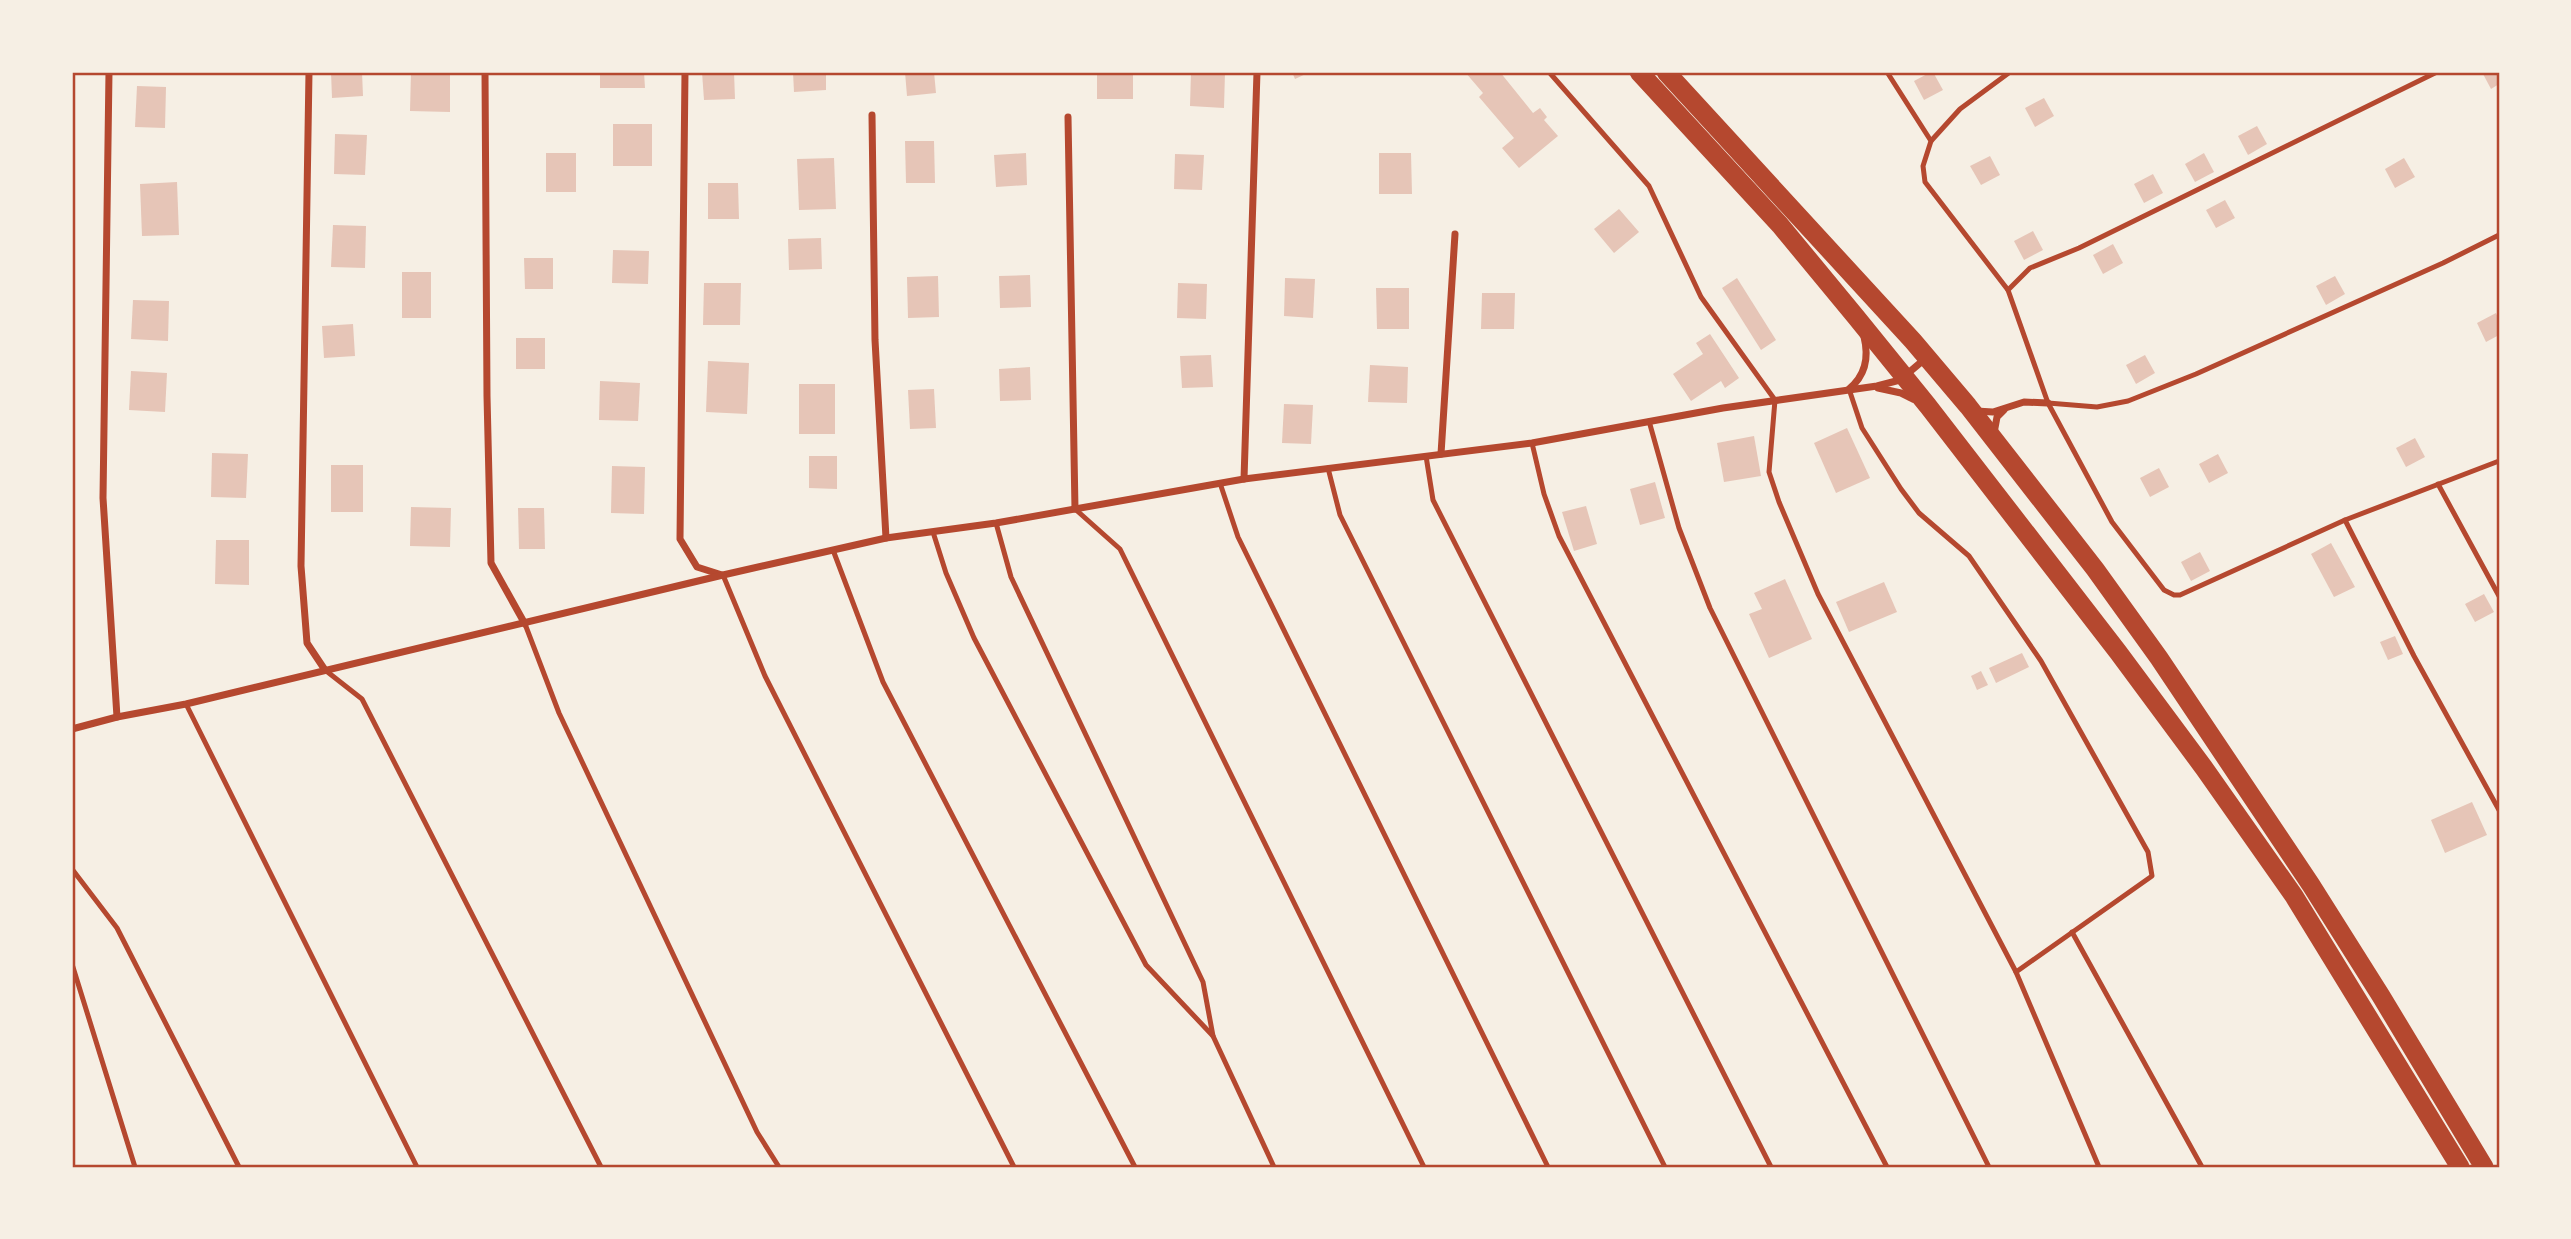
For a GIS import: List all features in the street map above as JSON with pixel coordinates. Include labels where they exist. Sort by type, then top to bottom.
[{"type":"highway","points":[[1639,72],[1780,225],[1934,414],[2110,642],[2253,836],[2363,1005],[2460,1167]]},
{"type":"highway","points":[[1666,72],[1927,357],[2002,449],[2126,612],[2271,824],[2381,996],[2484,1167]]},
{"type":"street","points":[[109,72],[103,498],[117,717]]},
{"type":"street","points":[[309,72],[301,566],[307,643],[325,670]]},
{"type":"street","points":[[485,72],[491,563],[524,624]]},
{"type":"street","points":[[685,72],[680,539],[696,567],[723,575]]},
{"type":"street","points":[[1244,479],[1257,72]]},
{"type":"street","points":[[872,115],[876,340],[886,538]]},
{"type":"street","points":[[1068,117],[1076,509]]},
{"type":"street","points":[[1441,454],[1455,234]]},
{"type":"street","points":[[1849,389],[1860,378],[1866,361],[1865,341],[1856,317]]},
{"type":"street","points":[[72,729],[886,538],[996,523],[1244,479],[1532,443],[1649,421],[1895,382],[1927,357]]},
{"type":"street","points":[[1863,387],[1902,393],[1934,414]]},
{"type":"street","points":[[1968,406],[1987,412],[2024,402],[2048,403]]},
{"type":"street","points":[[2002,449],[1994,429],[1997,417],[2007,407]]},
{"type":"lane","points":[[1549,72],[1649,186],[1701,297],[1775,400],[1769,472],[1779,502],[1818,594],[2016,972],[2099,1167]]},
{"type":"lane","points":[[1887,72],[1931,141]]},
{"type":"lane","points":[[2010,72],[1960,109],[1931,141],[1923,166],[1925,182],[2008,290],[2048,403],[2112,522],[2164,590],[2180,595],[2345,520],[2499,461]]},
{"type":"lane","points":[[2008,290],[2030,268],[2079,248],[2437,72]]},
{"type":"lane","points":[[2048,403],[2097,407],[2128,401],[2196,374],[2499,236]]},
{"type":"lane","points":[[1849,389],[1862,428],[1901,489],[1919,513],[1969,556],[2041,661],[2148,852],[2152,877],[2016,972]]},
{"type":"lane","points":[[1649,421],[1679,528],[1710,608],[1989,1167]]},
{"type":"lane","points":[[1532,443],[1544,494],[1559,536],[1887,1167]]},
{"type":"lane","points":[[1426,456],[1433,500],[1772,1167]]},
{"type":"lane","points":[[1328,468],[1340,515],[1665,1167]]},
{"type":"lane","points":[[1220,483],[1238,537],[1548,1167]]},
{"type":"lane","points":[[2438,484],[2499,596]]},
{"type":"lane","points":[[1076,509],[1120,549],[1424,1167]]},
{"type":"lane","points":[[2345,520],[2414,656],[2499,810]]},
{"type":"lane","points":[[996,523],[1011,576],[1203,982],[1213,1035],[1274,1167]]},
{"type":"lane","points":[[933,532],[946,573],[974,638],[1146,965],[1213,1035]]},
{"type":"lane","points":[[832,550],[883,682],[1135,1167]]},
{"type":"lane","points":[[723,575],[765,676],[1014,1167]]},
{"type":"lane","points":[[524,624],[571,738],[751,1119],[779,1167]]},
{"type":"lane","points":[[325,670],[362,699],[601,1167]]},
{"type":"lane","points":[[186,704],[416,1167]]},
{"type":"lane","points":[[72,869],[117,928],[239,1167]]},
{"type":"lane","points":[[2072,932],[2202,1167]]},
{"type":"lane","points":[[72,964],[135,1167]]},
{"type":"building","points":[[331,72],[362,72],[363,96],[332,98]]},
{"type":"building","points":[[411,72],[450,73],[450,112],[410,111]]},
{"type":"building","points":[[600,72],[644,72],[645,88],[600,88]]},
{"type":"building","points":[[702,72],[734,72],[735,99],[704,100]]},
{"type":"building","points":[[793,72],[826,72],[826,90],[794,92]]},
{"type":"building","points":[[905,72],[934,72],[936,93],[907,96]]},
{"type":"building","points":[[1097,72],[1133,72],[1133,99],[1097,99]]},
{"type":"building","points":[[1191,72],[1225,72],[1224,108],[1190,106]]},
{"type":"building","points":[[1292,72],[1310,72],[1295,79]]},
{"type":"building","points":[[1465,72],[1500,72],[1533,113],[1540,108],[1547,117],[1544,120],[1558,136],[1519,168],[1502,148],[1514,138],[1479,97],[1483,93]]},
{"type":"building","points":[[1931,72],[1943,90],[1924,100],[1914,81]]},
{"type":"building","points":[[2482,72],[2499,72],[2499,84],[2491,89]]},
{"type":"building","points":[[137,86],[166,87],[165,128],[135,127]]},
{"type":"building","points":[[2044,98],[2054,116],[2035,127],[2025,108]]},
{"type":"building","points":[[613,124],[652,124],[652,166],[613,166]]},
{"type":"building","points":[[2257,126],[2267,144],[2248,155],[2238,136]]},
{"type":"building","points":[[335,134],[367,135],[365,175],[334,174]]},
{"type":"building","points":[[905,141],[934,141],[935,183],[906,183]]},
{"type":"building","points":[[546,153],[576,153],[576,192],[546,192]]},
{"type":"building","points":[[1026,153],[1027,185],[996,187],[994,155]]},
{"type":"building","points":[[1379,153],[1411,153],[1412,194],[1379,194]]},
{"type":"building","points":[[2204,153],[2214,172],[2195,182],[2185,164]]},
{"type":"building","points":[[1175,154],[1204,155],[1202,190],[1174,189]]},
{"type":"building","points":[[1990,156],[2000,175],[1981,185],[1970,166]]},
{"type":"building","points":[[834,158],[836,209],[799,210],[797,159]]},
{"type":"building","points":[[2404,158],[2415,177],[2395,188],[2385,169]]},
{"type":"building","points":[[2153,174],[2163,193],[2144,203],[2134,184]]},
{"type":"building","points":[[177,182],[179,235],[142,236],[140,184]]},
{"type":"building","points":[[708,183],[738,183],[739,219],[708,219]]},
{"type":"building","points":[[2225,200],[2235,218],[2216,228],[2206,210]]},
{"type":"building","points":[[1619,209],[1639,232],[1614,253],[1594,229]]},
{"type":"building","points":[[333,225],[366,226],[365,268],[331,267]]},
{"type":"building","points":[[2033,231],[2043,250],[2024,260],[2014,241]]},
{"type":"building","points":[[821,238],[822,269],[789,270],[788,239]]},
{"type":"building","points":[[2113,244],[2123,263],[2103,274],[2093,255]]},
{"type":"building","points":[[613,250],[649,251],[648,284],[612,283]]},
{"type":"building","points":[[524,258],[553,258],[553,289],[525,289]]},
{"type":"building","points":[[402,272],[431,272],[431,318],[402,318]]},
{"type":"building","points":[[1030,275],[1031,307],[1000,308],[999,276]]},
{"type":"building","points":[[938,276],[939,317],[908,318],[907,277]]},
{"type":"building","points":[[2335,276],[2345,294],[2326,305],[2316,286]]},
{"type":"building","points":[[1285,278],[1315,279],[1313,318],[1284,316]]},
{"type":"building","points":[[1737,278],[1776,340],[1761,350],[1722,288]]},
{"type":"building","points":[[704,283],[741,283],[740,325],[703,325]]},
{"type":"building","points":[[1178,283],[1207,284],[1206,319],[1177,318]]},
{"type":"building","points":[[1376,288],[1409,288],[1409,329],[1377,329]]},
{"type":"building","points":[[1482,293],[1515,293],[1514,329],[1481,329]]},
{"type":"building","points":[[133,300],[169,301],[168,341],[131,339]]},
{"type":"building","points":[[2496,313],[2499,335],[2486,342],[2477,323]]},
{"type":"building","points":[[353,324],[355,356],[324,358],[322,326]]},
{"type":"building","points":[[1710,334],[1739,378],[1725,388],[1721,381],[1691,401],[1673,374],[1703,354],[1696,343]]},
{"type":"building","points":[[516,338],[545,338],[545,369],[516,369]]},
{"type":"building","points":[[1211,355],[1213,387],[1182,388],[1180,356]]},
{"type":"building","points":[[2145,355],[2155,373],[2136,384],[2126,365]]},
{"type":"building","points":[[708,361],[749,363],[747,414],[706,412]]},
{"type":"building","points":[[1370,365],[1408,367],[1407,403],[1368,402]]},
{"type":"building","points":[[1030,367],[1031,400],[1000,401],[999,369]]},
{"type":"building","points":[[131,371],[167,373],[165,412],[129,410]]},
{"type":"building","points":[[600,381],[640,383],[638,421],[599,420]]},
{"type":"building","points":[[799,384],[835,384],[835,434],[799,434]]},
{"type":"building","points":[[934,389],[936,428],[910,429],[908,390]]},
{"type":"building","points":[[1284,404],[1313,405],[1311,444],[1282,443]]},
{"type":"building","points":[[1847,428],[1870,478],[1836,493],[1814,443]]},
{"type":"building","points":[[1754,436],[1761,476],[1724,482],[1717,443]]},
{"type":"building","points":[[2415,438],[2425,457],[2406,467],[2396,448]]},
{"type":"building","points":[[212,453],[248,454],[246,498],[211,497]]},
{"type":"building","points":[[2218,454],[2228,473],[2209,483],[2199,464]]},
{"type":"building","points":[[809,456],[837,456],[837,489],[809,488]]},
{"type":"building","points":[[331,465],[363,465],[363,512],[331,512]]},
{"type":"building","points":[[612,466],[645,467],[644,514],[611,513]]},
{"type":"building","points":[[2159,468],[2169,487],[2150,497],[2140,478]]},
{"type":"building","points":[[1655,482],[1665,518],[1640,525],[1630,489]]},
{"type":"building","points":[[1586,506],[1597,544],[1574,551],[1562,512]]},
{"type":"building","points":[[411,507],[451,508],[450,547],[410,546]]},
{"type":"building","points":[[518,508],[544,508],[545,549],[519,549]]},
{"type":"building","points":[[216,540],[249,540],[249,585],[215,584]]},
{"type":"building","points":[[2331,543],[2355,587],[2334,597],[2311,554]]},
{"type":"building","points":[[2200,552],[2210,571],[2191,581],[2181,562]]},
{"type":"building","points":[[1785,579],[1812,639],[1769,658],[1749,614],[1762,609],[1754,593]]},
{"type":"building","points":[[1884,582],[1897,612],[1849,632],[1836,602]]},
{"type":"building","points":[[2484,594],[2494,612],[2475,622],[2465,604]]},
{"type":"building","points":[[2395,636],[2403,654],[2388,660],[2380,642]]},
{"type":"building","points":[[2022,653],[2029,667],[1996,683],[1989,668]]},
{"type":"building","points":[[1981,671],[1988,685],[1977,690],[1971,676]]},
{"type":"building","points":[[2472,802],[2487,835],[2445,853],[2431,820]]}]
